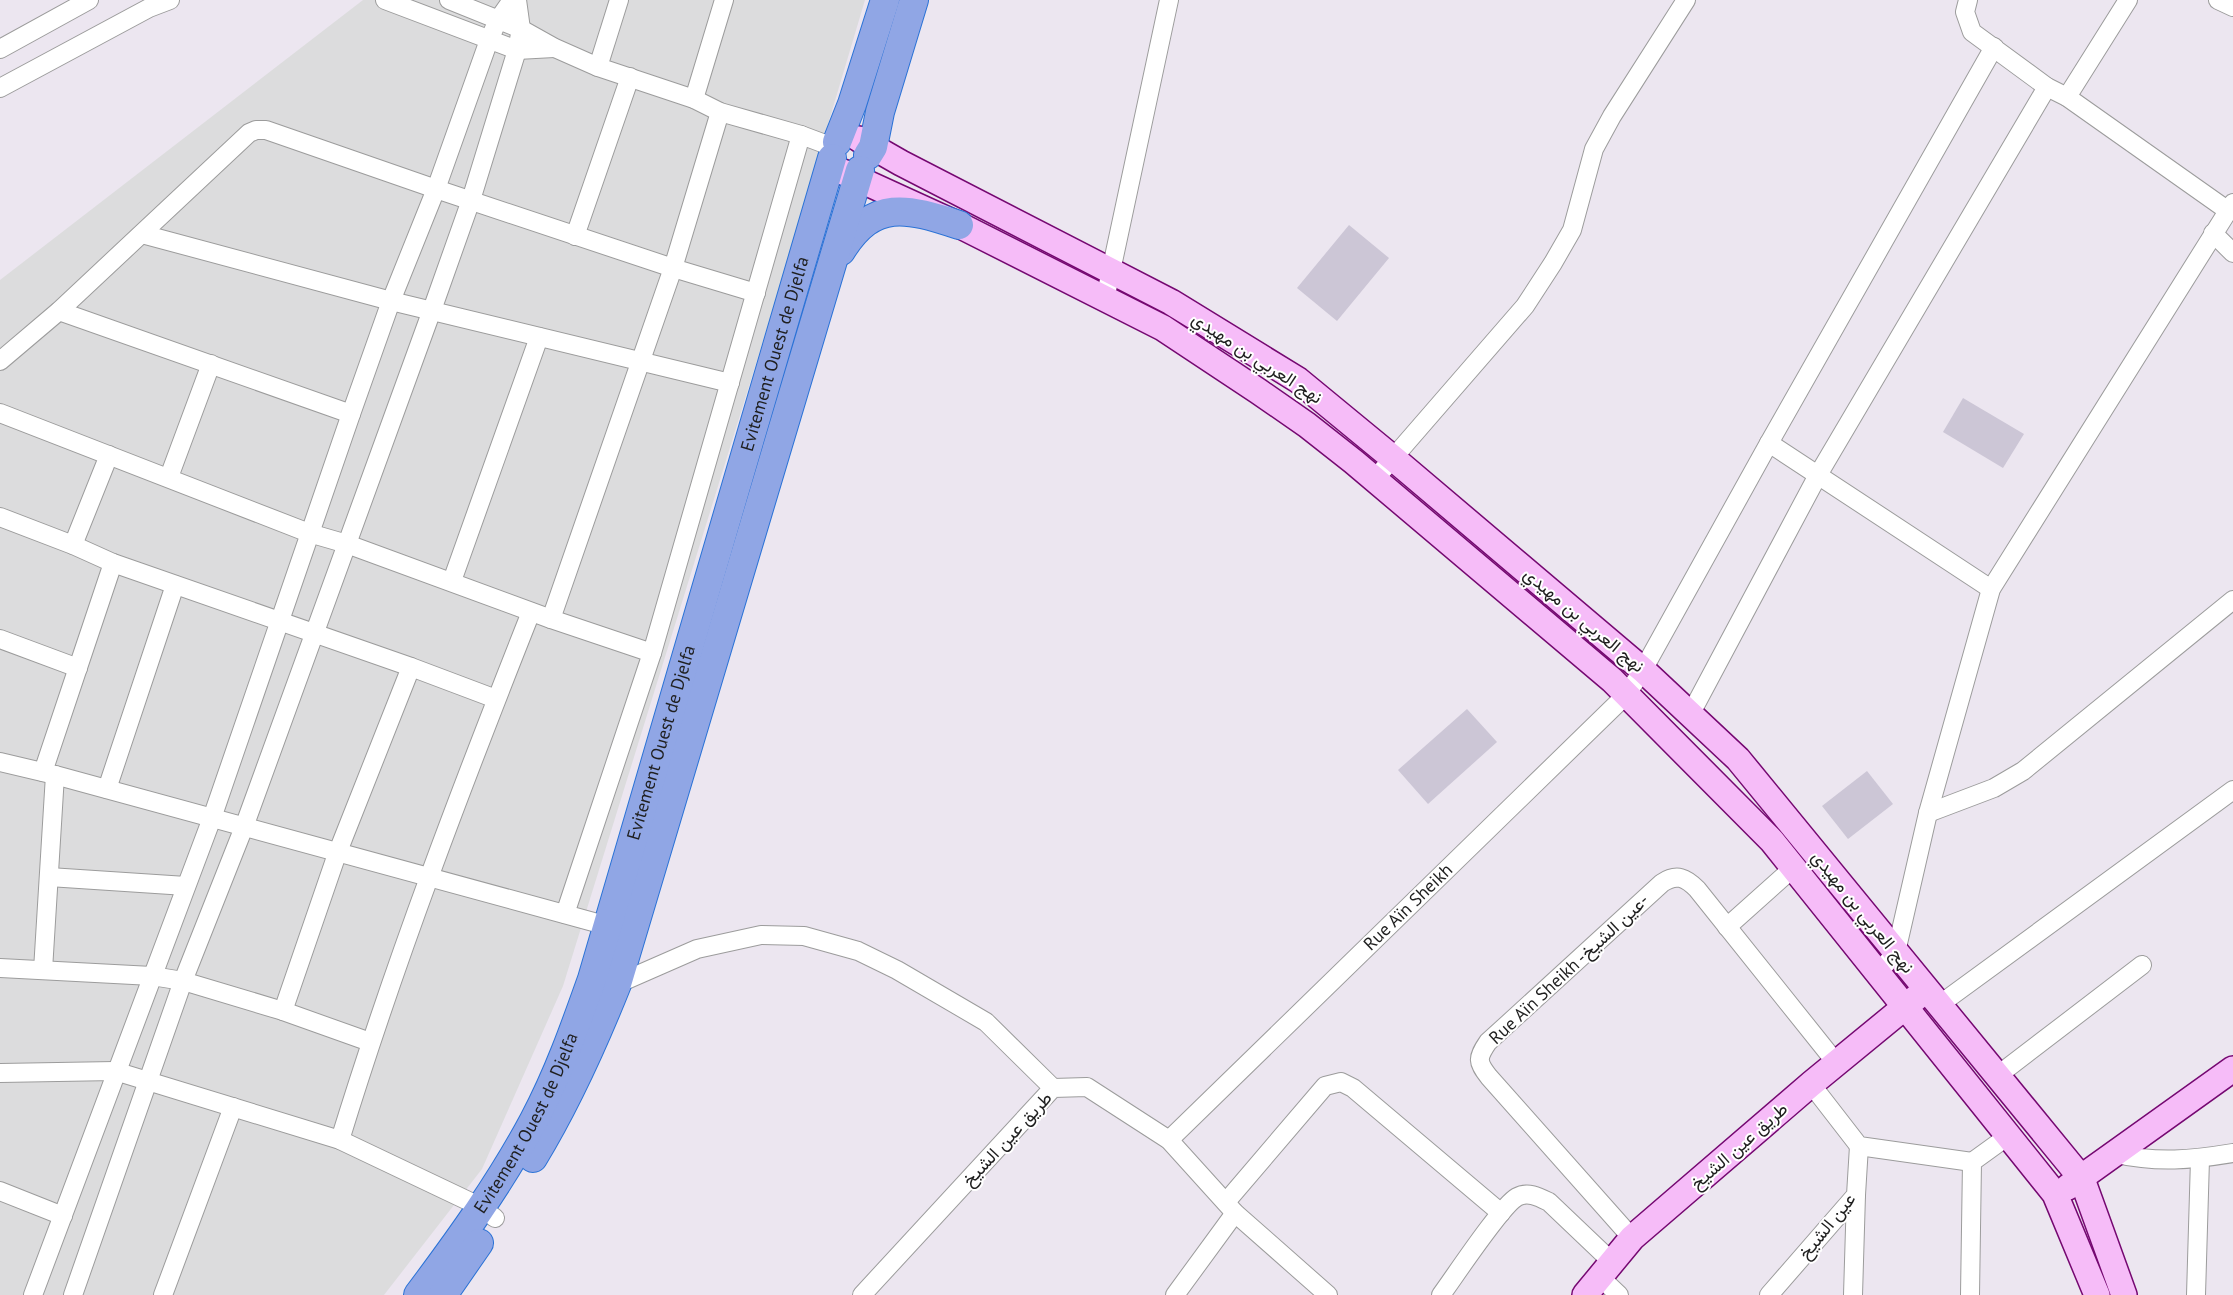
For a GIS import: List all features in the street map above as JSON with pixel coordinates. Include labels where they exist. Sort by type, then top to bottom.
[{"type":"highway","name":"Evitement Ouest de Djelfa","points":[[604,981],[828,272],[851,156],[852,104],[885,0]]},
{"type":"highway","name":"Evitement Ouest de Djelfa","points":[[418,1295],[488,1212],[555,1122],[592,1047],[604,981],[608,926],[851,156],[880,112],[914,0]]},
{"type":"highway","points":[[828,272],[846,243],[860,226],[886,212],[921,212],[959,224]]},
{"type":"highway","name":"Evitement Ouest de Djelfa","points":[[443,1295],[488,1212]]},
{"type":"main road","name":"نهج العربي بن مهيدي","points":[[851,156],[959,224],[1163,328],[1258,390],[1307,425],[1612,680],[1765,834],[2055,1194],[2097,1295]]},
{"type":"main road","name":"نهج العربي بن مهيدي","points":[[851,156],[901,163],[1171,302],[1298,380],[1643,670],[1738,759],[2082,1179],[2124,1295]]},
{"type":"main road","points":[[1407,508],[1427,487]]},
{"type":"main road","name":"طريق عين الشيخ","points":[[1598,1277],[1632,1238],[1811,1084],[1905,1008],[1933,997]]},
{"type":"main road","points":[[2055,1194],[2082,1179],[2233,1069]]},
{"type":"street","points":[[0,49],[89,0]]},
{"type":"street","points":[[0,88],[149,8],[170,0]]},
{"type":"street","points":[[385,0],[517,50],[555,48]]},
{"type":"street","points":[[449,0],[521,29],[555,48],[598,67],[694,98],[720,112],[801,135],[851,156]]},
{"type":"street","points":[[33,1295],[115,1071],[212,818],[350,414],[391,301],[436,190],[489,40],[498,20],[512,0]]},
{"type":"street","points":[[73,1295],[149,1082],[182,981],[244,827],[471,200],[517,50],[521,29],[517,0]]},
{"type":"street","points":[[598,67],[619,0]]},
{"type":"street","points":[[694,98],[724,0]]},
{"type":"street","points":[[1105,299],[1169,0]]},
{"type":"street","points":[[1374,480],[1525,306],[1553,263],[1572,230],[1594,149],[1612,116],[1686,0]]},
{"type":"street","points":[[1878,972],[1896,952],[1928,813],[1990,589],[2230,206],[2068,98],[2048,87],[1972,32],[1965,12],[1968,0]]},
{"type":"street","points":[[2068,98],[2128,0]]},
{"type":"street","points":[[2218,0],[2233,7]]},
{"type":"street","name":"Rue Aïn Sheikh","points":[[1169,1140],[1626,695],[1643,670],[1769,443],[1994,47]]},
{"type":"street","points":[[575,236],[630,77]]},
{"type":"street","points":[[1690,715],[1818,476],[2048,87]]},
{"type":"street","points":[[551,619],[639,361],[673,268],[720,112]]},
{"type":"street","points":[[0,361],[59,311],[249,133],[256,130],[266,130],[436,190],[673,268],[756,293]]},
{"type":"street","points":[[565,914],[652,653],[801,135]]},
{"type":"street","points":[[2213,233],[2233,253]]},
{"type":"street","points":[[142,234],[391,301],[730,383]]},
{"type":"street","points":[[59,311],[350,414]]},
{"type":"street","points":[[452,581],[539,337]]},
{"type":"street","points":[[170,477],[211,364]]},
{"type":"street","points":[[0,413],[170,477],[309,533],[347,544],[452,581],[531,612],[652,653]]},
{"type":"street","points":[[1769,443],[1990,589]]},
{"type":"street","points":[[73,545],[108,455]]},
{"type":"street","points":[[0,517],[73,545],[113,563],[412,667],[496,699]]},
{"type":"street","points":[[43,970],[48,877],[49,774],[78,668],[113,563]]},
{"type":"street","points":[[107,789],[175,585]]},
{"type":"street","points":[[1928,813],[1994,788],[2023,771],[2233,600]]},
{"type":"street","points":[[340,1140],[370,1042],[429,878],[496,699],[531,612]]},
{"type":"street","points":[[0,639],[78,668]]},
{"type":"street","points":[[283,1011],[337,854],[412,667]]},
{"type":"street","points":[[0,762],[107,789],[337,854],[608,926]]},
{"type":"street","points":[[1933,997],[2233,790]]},
{"type":"street","points":[[1727,927],[1793,868]]},
{"type":"street","points":[[48,877],[186,886]]},
{"type":"street","name":"Rue Aïn Sheikh -عين الشيخ-","points":[[1632,1238],[1489,1077],[1479,1062],[1480,1053],[1496,1036],[1662,882],[1671,877],[1686,878],[1697,889],[1838,1064]]},
{"type":"street","points":[[604,981],[697,949],[761,935],[804,936],[858,951],[896,970],[986,1022],[1053,1088]]},
{"type":"street","points":[[1998,1076],[2142,965]]},
{"type":"street","points":[[0,968],[152,976],[182,981],[283,1011],[370,1042]]},
{"type":"street","points":[[0,1073],[115,1071],[340,1140],[488,1212]]},
{"type":"street","points":[[1181,1293],[1230,1208],[1326,1086],[1341,1082],[1353,1088],[1501,1213]]},
{"type":"street","points":[[1811,1084],[1859,1146],[1972,1162],[2008,1136]]},
{"type":"street","name":"طريق عين الشيخ","points":[[862,1295],[1053,1088],[1087,1087],[1169,1140],[1230,1208],[1328,1295]]},
{"type":"street","points":[[163,1295],[233,1107]]},
{"type":"street","name":"عين الشيخ","points":[[1769,1295],[1856,1195],[1859,1146]]},
{"type":"street","points":[[2116,1154],[2151,1160],[2200,1159],[2233,1153]]},
{"type":"street","points":[[2196,1295],[2200,1159]]},
{"type":"street","points":[[1970,1295],[1972,1162]]},
{"type":"street","points":[[0,1191],[63,1216]]},
{"type":"street","points":[[1441,1295],[1501,1213],[1516,1197],[1527,1194],[1538,1196],[1549,1202],[1598,1277],[1619,1295]]},
{"type":"street","points":[[1854,1295],[1856,1195]]},
{"type":"shaded area","points":[[363,0],[865,0],[772,312],[563,986],[482,1169],[384,1295],[0,1295],[0,280]]},
{"type":"building","points":[[1349,225],[1389,258],[1337,321],[1297,288]]},
{"type":"building","points":[[1963,398],[2024,434],[2003,468],[1943,432]]},
{"type":"building","points":[[1467,709],[1497,742],[1428,804],[1398,770]]},
{"type":"building","points":[[1867,771],[1893,804],[1848,839],[1822,806]]}]
